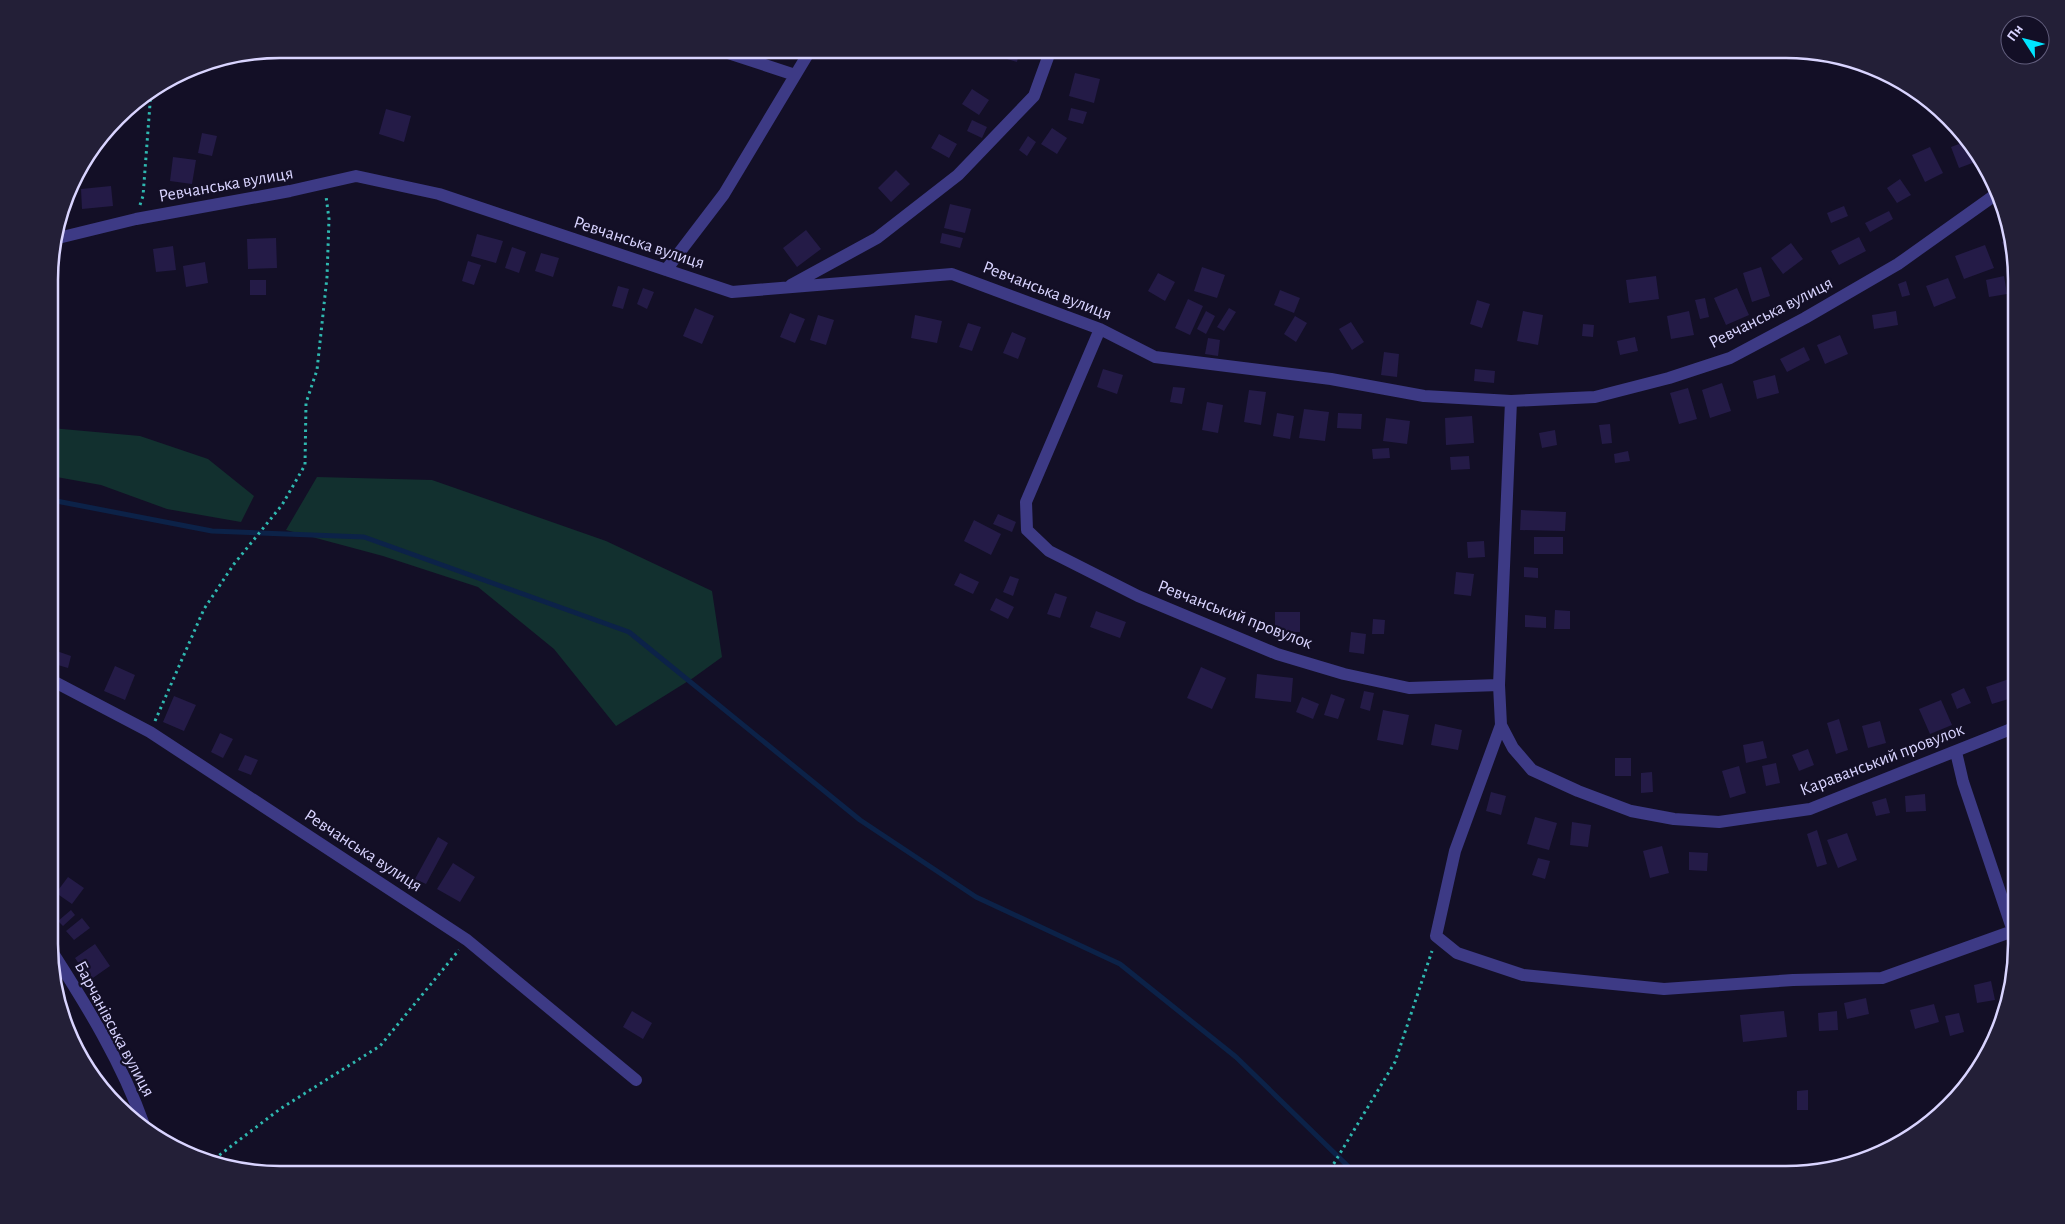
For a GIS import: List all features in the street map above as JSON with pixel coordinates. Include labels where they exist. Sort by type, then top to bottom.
[{"type":"street","points":[[743,58],[795,75]]},
{"type":"street","points":[[666,270],[724,194],[805,58]]},
{"type":"street","points":[[786,288],[877,238],[958,176],[1034,96],[1048,58]]},
{"type":"street","name":"Ревчанська вулиця","points":[[62,237],[136,219],[356,176],[439,194],[732,292],[952,274],[1100,329],[1155,356],[1331,379],[1424,396],[1511,401],[1594,397],[1669,378],[1730,358],[1805,318],[1898,264],[1992,197]]},
{"type":"street","name":"Ревчанський провулок","points":[[1100,329],[1026,502],[1027,530],[1049,551],[1138,596],[1278,654],[1344,674],[1409,688],[1499,685]]},
{"type":"street","points":[[1499,685],[1511,401]]},
{"type":"street","name":"Ревчанська вулиця","points":[[58,684],[150,732],[467,940],[636,1080]]},
{"type":"street","name":"Караванський провулок","points":[[1499,685],[1501,725],[1513,748],[1532,770],[1578,791],[1631,811],[1674,819],[1710,822],[1810,809],[2008,730]]},
{"type":"street","points":[[1501,725],[1455,851],[1436,936],[1457,952],[1523,975],[1664,989],[1793,980],[1882,978],[2008,939]]},
{"type":"street","points":[[1956,752],[1963,782],[2008,916]]},
{"type":"street","name":"Барчанівська вулиця","points":[[58,961],[84,1002],[131,1088],[142,1119]]},
{"type":"path","points":[[136,219],[143,196],[150,99]]},
{"type":"path","points":[[150,732],[204,609],[234,564],[282,505],[304,465],[306,403],[317,370],[327,276],[329,219],[324,183]]},
{"type":"path","points":[[1332,1166],[1395,1062],[1436,936]]},
{"type":"path","points":[[216,1157],[280,1109],[380,1046],[467,940]]},
{"type":"green space","points":[[58,429],[140,436],[208,459],[254,496],[241,522],[167,509],[101,485],[58,477]]},
{"type":"green space","points":[[317,477],[432,480],[606,541],[712,591],[722,657],[693,678],[616,726],[554,649],[478,587],[383,556],[286,530]]},
{"type":"building","points":[[1004,58],[1018,58],[1017,62]]},
{"type":"building","points":[[1075,73],[1100,79],[1094,103],[1069,96]]},
{"type":"building","points":[[972,89],[989,100],[979,115],[962,104]]},
{"type":"building","points":[[1071,108],[1087,112],[1083,124],[1068,120]]},
{"type":"building","points":[[386,109],[411,116],[404,142],[379,134]]},
{"type":"building","points":[[972,120],[987,127],[982,138],[967,131]]},
{"type":"building","points":[[1052,128],[1067,138],[1057,154],[1041,144]]},
{"type":"building","points":[[202,133],[217,136],[212,156],[198,153]]},
{"type":"building","points":[[939,134],[957,144],[949,158],[931,148]]},
{"type":"building","points":[[1028,136],[1036,142],[1027,156],[1019,150]]},
{"type":"building","points":[[1961,143],[1974,162],[1959,168],[1951,147]]},
{"type":"building","points":[[1930,147],[1943,173],[1925,182],[1912,155]]},
{"type":"building","points":[[173,157],[196,160],[192,184],[170,181]]},
{"type":"building","points":[[896,170],[910,184],[891,202],[878,188]]},
{"type":"building","points":[[1900,179],[1911,195],[1897,203],[1887,188]]},
{"type":"building","points":[[111,186],[113,206],[82,209],[81,189]]},
{"type":"building","points":[[950,204],[971,209],[965,233],[944,228]]},
{"type":"building","points":[[1844,206],[1848,216],[1831,223],[1827,213]]},
{"type":"building","points":[[1889,211],[1893,219],[1870,232],[1865,223]]},
{"type":"building","points":[[806,230],[821,249],[797,267],[783,248]]},
{"type":"building","points":[[942,233],[963,238],[960,248],[940,243]]},
{"type":"building","points":[[477,234],[503,241],[496,263],[471,256]]},
{"type":"building","points":[[1859,237],[1866,251],[1839,265],[1831,251]]},
{"type":"building","points":[[276,238],[277,268],[248,269],[247,239]]},
{"type":"building","points":[[2004,241],[2006,254],[2002,242]]},
{"type":"building","points":[[1791,243],[1803,259],[1783,274],[1771,258]]},
{"type":"building","points":[[1985,245],[1994,268],[1964,279],[1955,256]]},
{"type":"building","points":[[173,246],[176,270],[156,272],[153,249]]},
{"type":"building","points":[[512,247],[526,252],[519,273],[505,268]]},
{"type":"building","points":[[541,253],[559,258],[553,277],[535,271]]},
{"type":"building","points":[[468,261],[481,265],[474,285],[462,281]]},
{"type":"building","points":[[205,262],[208,283],[186,287],[183,266]]},
{"type":"building","points":[[1202,267],[1225,275],[1217,298],[1194,291]]},
{"type":"building","points":[[1761,267],[1770,296],[1752,302],[1743,273]]},
{"type":"building","points":[[1158,273],[1175,282],[1165,301],[1148,291]]},
{"type":"building","points":[[1656,276],[1659,299],[1629,303],[1626,280]]},
{"type":"building","points":[[2004,276],[2007,294],[1989,297],[1986,280]]},
{"type":"building","points":[[1948,278],[1956,298],[1934,307],[1926,286]]},
{"type":"building","points":[[250,280],[266,280],[266,295],[250,295]]},
{"type":"building","points":[[1906,281],[1910,295],[1902,297],[1898,284]]},
{"type":"building","points":[[618,286],[629,289],[623,309],[612,306]]},
{"type":"building","points":[[643,288],[654,292],[647,309],[637,304]]},
{"type":"building","points":[[1737,288],[1749,315],[1726,325],[1714,298]]},
{"type":"building","points":[[1280,290],[1300,298],[1294,313],[1274,305]]},
{"type":"building","points":[[1705,298],[1709,317],[1700,319],[1695,300]]},
{"type":"building","points":[[1188,299],[1203,306],[1190,335],[1175,328]]},
{"type":"building","points":[[1477,300],[1490,304],[1482,328],[1470,324]]},
{"type":"building","points":[[695,308],[714,316],[702,344],[683,336]]},
{"type":"building","points":[[1229,308],[1236,312],[1224,331],[1217,327]]},
{"type":"building","points":[[1206,311],[1215,316],[1206,334],[1197,329]]},
{"type":"building","points":[[1523,311],[1543,315],[1538,345],[1517,341]]},
{"type":"building","points":[[1689,311],[1694,335],[1671,339],[1667,316]]},
{"type":"building","points":[[1896,311],[1898,325],[1874,329],[1872,315]]},
{"type":"building","points":[[790,313],[805,319],[795,343],[780,337]]},
{"type":"building","points":[[818,315],[834,320],[826,345],[810,340]]},
{"type":"building","points":[[915,315],[942,321],[937,343],[911,338]]},
{"type":"building","points":[[1295,316],[1307,323],[1296,342],[1284,334]]},
{"type":"building","points":[[1351,322],[1364,342],[1352,350],[1339,329]]},
{"type":"building","points":[[968,323],[981,327],[972,351],[959,347]]},
{"type":"building","points":[[1583,324],[1594,325],[1593,337],[1582,336]]},
{"type":"building","points":[[1012,332],[1026,338],[1018,359],[1003,353]]},
{"type":"building","points":[[1840,335],[1848,354],[1825,364],[1817,345]]},
{"type":"building","points":[[1635,337],[1638,351],[1620,355],[1617,341]]},
{"type":"building","points":[[1208,338],[1220,340],[1218,356],[1205,354]]},
{"type":"building","points":[[1804,347],[1810,360],[1787,372],[1780,359]]},
{"type":"building","points":[[1384,352],[1399,354],[1397,377],[1381,375]]},
{"type":"building","points":[[1103,369],[1123,375],[1117,394],[1097,387]]},
{"type":"building","points":[[1475,369],[1495,371],[1494,383],[1474,381]]},
{"type":"building","points":[[1775,375],[1779,393],[1757,399],[1753,381]]},
{"type":"building","points":[[1722,383],[1731,411],[1710,418],[1702,390]]},
{"type":"building","points":[[1173,387],[1185,388],[1182,404],[1170,402]]},
{"type":"building","points":[[1688,388],[1697,419],[1679,424],[1670,393]]},
{"type":"building","points":[[1249,390],[1266,392],[1261,425],[1244,422]]},
{"type":"building","points":[[1207,402],[1223,405],[1218,433],[1202,430]]},
{"type":"building","points":[[1304,409],[1329,412],[1325,441],[1299,438]]},
{"type":"building","points":[[1277,413],[1294,416],[1290,439],[1273,436]]},
{"type":"building","points":[[1338,413],[1362,414],[1361,429],[1337,428]]},
{"type":"building","points":[[1472,416],[1474,443],[1446,445],[1445,418]]},
{"type":"building","points":[[1386,418],[1410,421],[1407,444],[1383,441]]},
{"type":"building","points":[[1610,424],[1612,443],[1602,444],[1599,425]]},
{"type":"building","points":[[1555,430],[1557,445],[1542,448],[1539,433]]},
{"type":"building","points":[[1389,448],[1390,458],[1373,459],[1372,449]]},
{"type":"building","points":[[1628,451],[1630,461],[1615,463],[1614,454]]},
{"type":"building","points":[[1469,456],[1470,469],[1451,470],[1450,457]]},
{"type":"building","points":[[1521,510],[1566,512],[1565,531],[1520,530]]},
{"type":"building","points":[[998,514],[1016,522],[1012,532],[993,524]]},
{"type":"building","points":[[974,520],[1001,534],[991,555],[964,541]]},
{"type":"building","points":[[1534,537],[1563,537],[1563,554],[1534,554]]},
{"type":"building","points":[[1484,541],[1485,557],[1468,558],[1467,542]]},
{"type":"building","points":[[1524,567],[1538,568],[1538,578],[1524,577]]},
{"type":"building","points":[[1456,572],[1474,574],[1471,596],[1454,594]]},
{"type":"building","points":[[960,573],[979,582],[973,594],[954,585]]},
{"type":"building","points":[[1010,576],[1019,579],[1013,596],[1003,592]]},
{"type":"building","points":[[1055,593],[1067,597],[1060,618],[1047,614]]},
{"type":"building","points":[[996,598],[1014,607],[1008,619],[990,610]]},
{"type":"building","points":[[1555,610],[1570,611],[1570,629],[1554,629]]},
{"type":"building","points":[[1096,611],[1126,622],[1120,638],[1090,627]]},
{"type":"building","points":[[1275,612],[1300,612],[1300,632],[1275,632]]},
{"type":"building","points":[[1525,615],[1546,617],[1546,628],[1525,627]]},
{"type":"building","points":[[1373,619],[1385,620],[1384,634],[1372,634]]},
{"type":"building","points":[[1351,632],[1366,634],[1364,654],[1349,652]]},
{"type":"building","points":[[58,651],[71,656],[68,668],[58,665]]},
{"type":"building","points":[[115,666],[135,675],[125,700],[104,691]]},
{"type":"building","points":[[1201,667],[1226,678],[1212,709],[1187,698]]},
{"type":"building","points":[[1257,674],[1293,678],[1291,702],[1255,698]]},
{"type":"building","points":[[2008,679],[2008,699],[1992,704],[1986,687]]},
{"type":"building","points":[[1964,688],[1971,703],[1957,709],[1951,694]]},
{"type":"building","points":[[1364,691],[1374,693],[1370,711],[1360,708]]},
{"type":"building","points":[[1331,694],[1345,699],[1338,719],[1324,715]]},
{"type":"building","points":[[174,696],[196,705],[184,731],[163,722]]},
{"type":"building","points":[[1302,697],[1319,704],[1313,719],[1296,712]]},
{"type":"building","points":[[1941,700],[1952,725],[1930,734],[1919,709]]},
{"type":"building","points":[[1383,710],[1409,715],[1403,745],[1377,740]]},
{"type":"building","points":[[1839,719],[1848,750],[1836,754],[1827,723]]},
{"type":"building","points":[[1880,721],[1886,743],[1868,748],[1862,726]]},
{"type":"building","points":[[1435,724],[1462,730],[1458,750],[1431,745]]},
{"type":"building","points":[[220,733],[233,739],[223,758],[211,752]]},
{"type":"building","points":[[1763,741],[1767,758],[1746,763],[1743,745]]},
{"type":"building","points":[[1808,749],[1814,765],[1799,771],[1792,755]]},
{"type":"building","points":[[245,755],[258,760],[251,775],[238,770]]},
{"type":"building","points":[[1615,758],[1631,758],[1631,776],[1615,776]]},
{"type":"building","points":[[1776,763],[1780,783],[1766,786],[1762,766]]},
{"type":"building","points":[[1739,766],[1746,793],[1730,798],[1722,771]]},
{"type":"building","points":[[1652,772],[1653,792],[1641,793],[1641,773]]},
{"type":"building","points":[[1491,792],[1506,796],[1501,815],[1486,811]]},
{"type":"building","points":[[1925,794],[1926,811],[1906,812],[1905,796]]},
{"type":"building","points":[[1886,798],[1890,813],[1876,816],[1872,802]]},
{"type":"building","points":[[1535,817],[1557,823],[1549,850],[1527,844]]},
{"type":"building","points":[[1572,822],[1591,825],[1588,847],[1570,845]]},
{"type":"building","points":[[1817,830],[1827,864],[1817,867],[1807,834]]},
{"type":"building","points":[[1847,833],[1857,860],[1838,868],[1827,840]]},
{"type":"building","points":[[438,837],[448,843],[426,884],[415,879]]},
{"type":"building","points":[[1662,846],[1669,873],[1650,878],[1643,851]]},
{"type":"building","points":[[1689,852],[1708,853],[1707,871],[1689,870]]},
{"type":"building","points":[[1538,858],[1550,861],[1545,879],[1532,875]]},
{"type":"building","points":[[453,863],[475,877],[460,902],[437,889]]},
{"type":"building","points":[[68,877],[84,888],[72,904],[58,894],[58,890]]},
{"type":"building","points":[[71,910],[75,915],[63,926],[58,921]]},
{"type":"building","points":[[82,918],[90,928],[74,940],[66,931]]},
{"type":"building","points":[[95,944],[110,966],[90,980],[75,958]]},
{"type":"building","points":[[1991,981],[1995,1000],[1977,1003],[1974,985]]},
{"type":"building","points":[[1866,998],[1869,1014],[1847,1019],[1844,1003]]},
{"type":"building","points":[[1934,1004],[1939,1022],[1915,1029],[1910,1010]]},
{"type":"building","points":[[632,1011],[652,1023],[643,1039],[623,1027]]},
{"type":"building","points":[[1784,1011],[1787,1037],[1743,1042],[1740,1015]]},
{"type":"building","points":[[1837,1011],[1838,1030],[1819,1031],[1818,1013]]},
{"type":"building","points":[[1959,1013],[1964,1032],[1950,1036],[1945,1016]]},
{"type":"building","points":[[1808,1090],[1808,1110],[1797,1110],[1797,1091]]},
{"type":"waterway","points":[[58,501],[212,531],[364,537],[629,632],[860,820],[976,897],[1120,964],[1236,1057],[1348,1166]]}]
